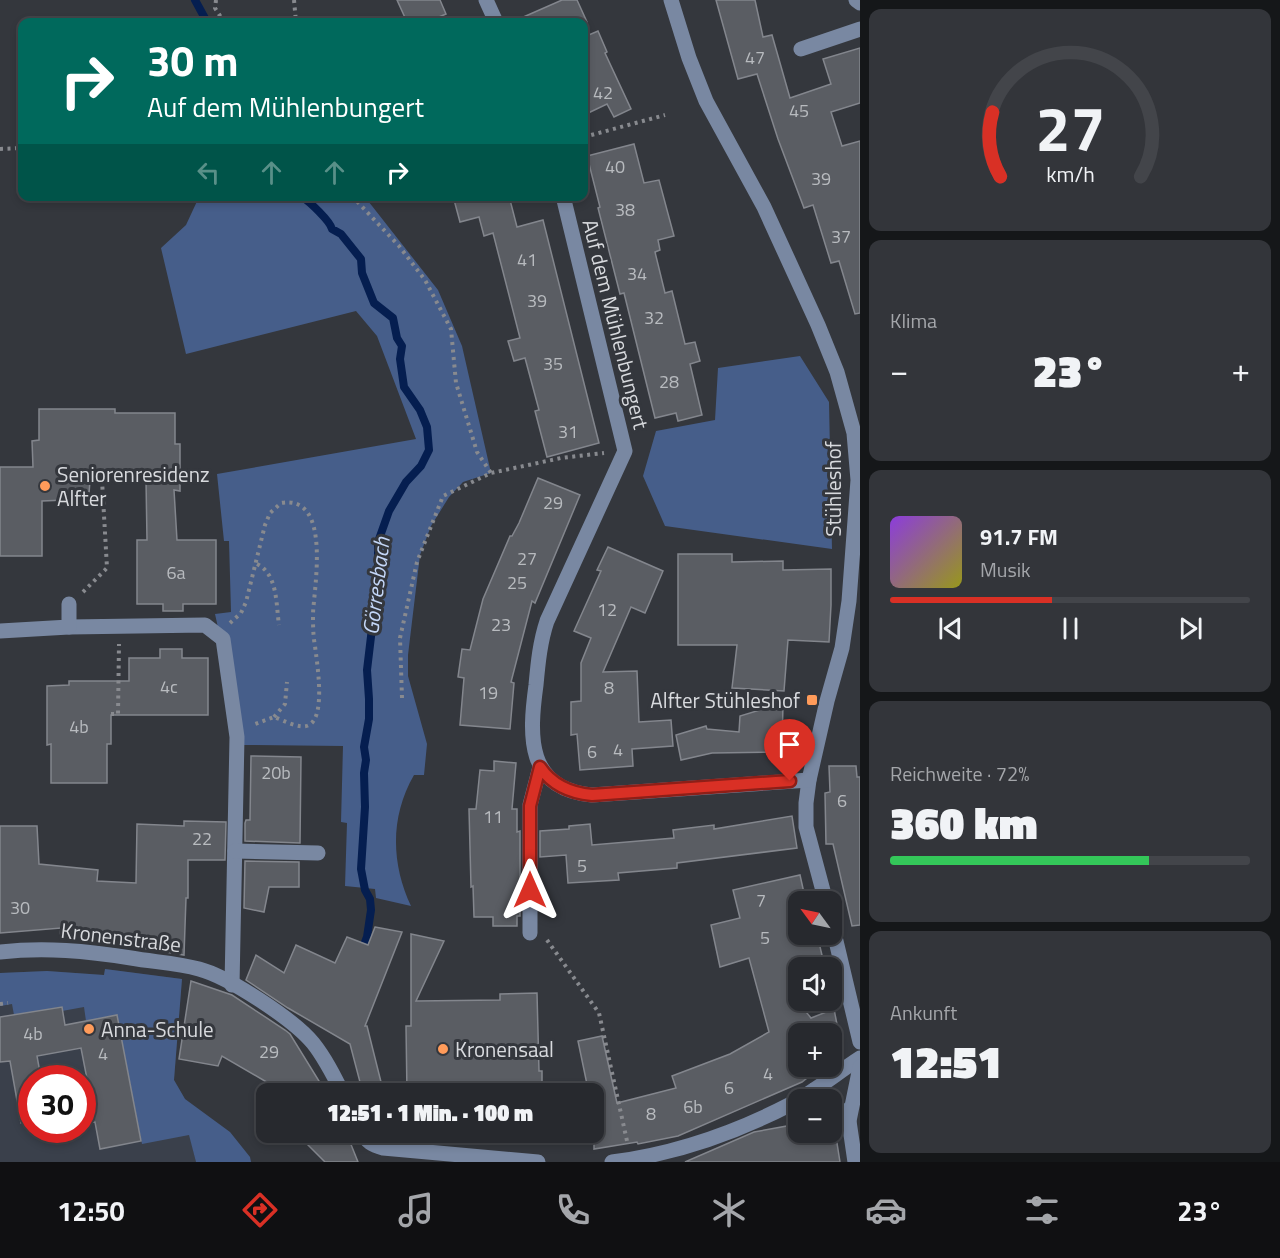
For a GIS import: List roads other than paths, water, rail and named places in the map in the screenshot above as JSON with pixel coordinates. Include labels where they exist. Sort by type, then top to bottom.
[{"type":"street","points":[[486,0],[494,18]]},
{"type":"street","name":"Stühleshof","points":[[672,0],[689,58],[706,101],[764,207],[818,325],[837,372],[854,433],[858,480],[849,601],[842,648],[809,780],[806,803],[806,827],[823,891]]},
{"type":"street","points":[[856,0],[860,3]]},
{"type":"street","points":[[801,49],[860,29]]},
{"type":"street","name":"Auf dem Mühlenbungert","points":[[536,933],[530,806],[540,767],[532,738],[531,720],[542,638],[547,621],[625,451],[564,201]]},
{"type":"street","points":[[69,604],[69,627]]},
{"type":"street","points":[[0,631],[120,625],[205,626],[223,639],[236,743],[232,985]]},
{"type":"street","points":[[540,767],[554,782],[570,791],[592,795],[809,780]]},
{"type":"street","points":[[235,851],[318,853]]},
{"type":"street","points":[[837,945],[860,1042]]},
{"type":"street","name":"Kronenstraße","points":[[0,952],[43,949],[119,956],[197,969],[260,1000],[310,1040],[337,1083]]},
{"type":"street","points":[[815,1089],[860,1058]]},
{"type":"street","points":[[855,1162],[849,1121],[860,1067]]},
{"type":"street","points":[[612,1162],[671,1152],[714,1138],[788,1104]]},
{"type":"street","points":[[842,1113],[849,1121]]},
{"type":"street","points":[[370,1143],[383,1148],[538,1162]]},
{"type":"waterway","name":"Görresbach","points":[[195,0],[205,18]]},
{"type":"waterway","name":"Görresbach","points":[[307,201],[328,221],[332,229],[341,234],[361,259],[362,273],[374,303],[393,318],[397,338],[402,346],[400,359],[404,387],[420,410],[427,427],[429,450],[421,466],[406,482],[389,511],[378,542],[378,578],[367,670],[369,719],[364,747],[365,807],[361,869],[371,910],[367,937],[361,953]]},
{"type":"place","name":"Seniorenresidenz Alfter","points":[[45,486]]},
{"type":"place","name":"Alfter Stühleshof","points":[[812,700]]},
{"type":"place","name":"Anna-Schule","points":[[89,1029]]},
{"type":"place","name":"Kronensaal","points":[[443,1049]]}]
